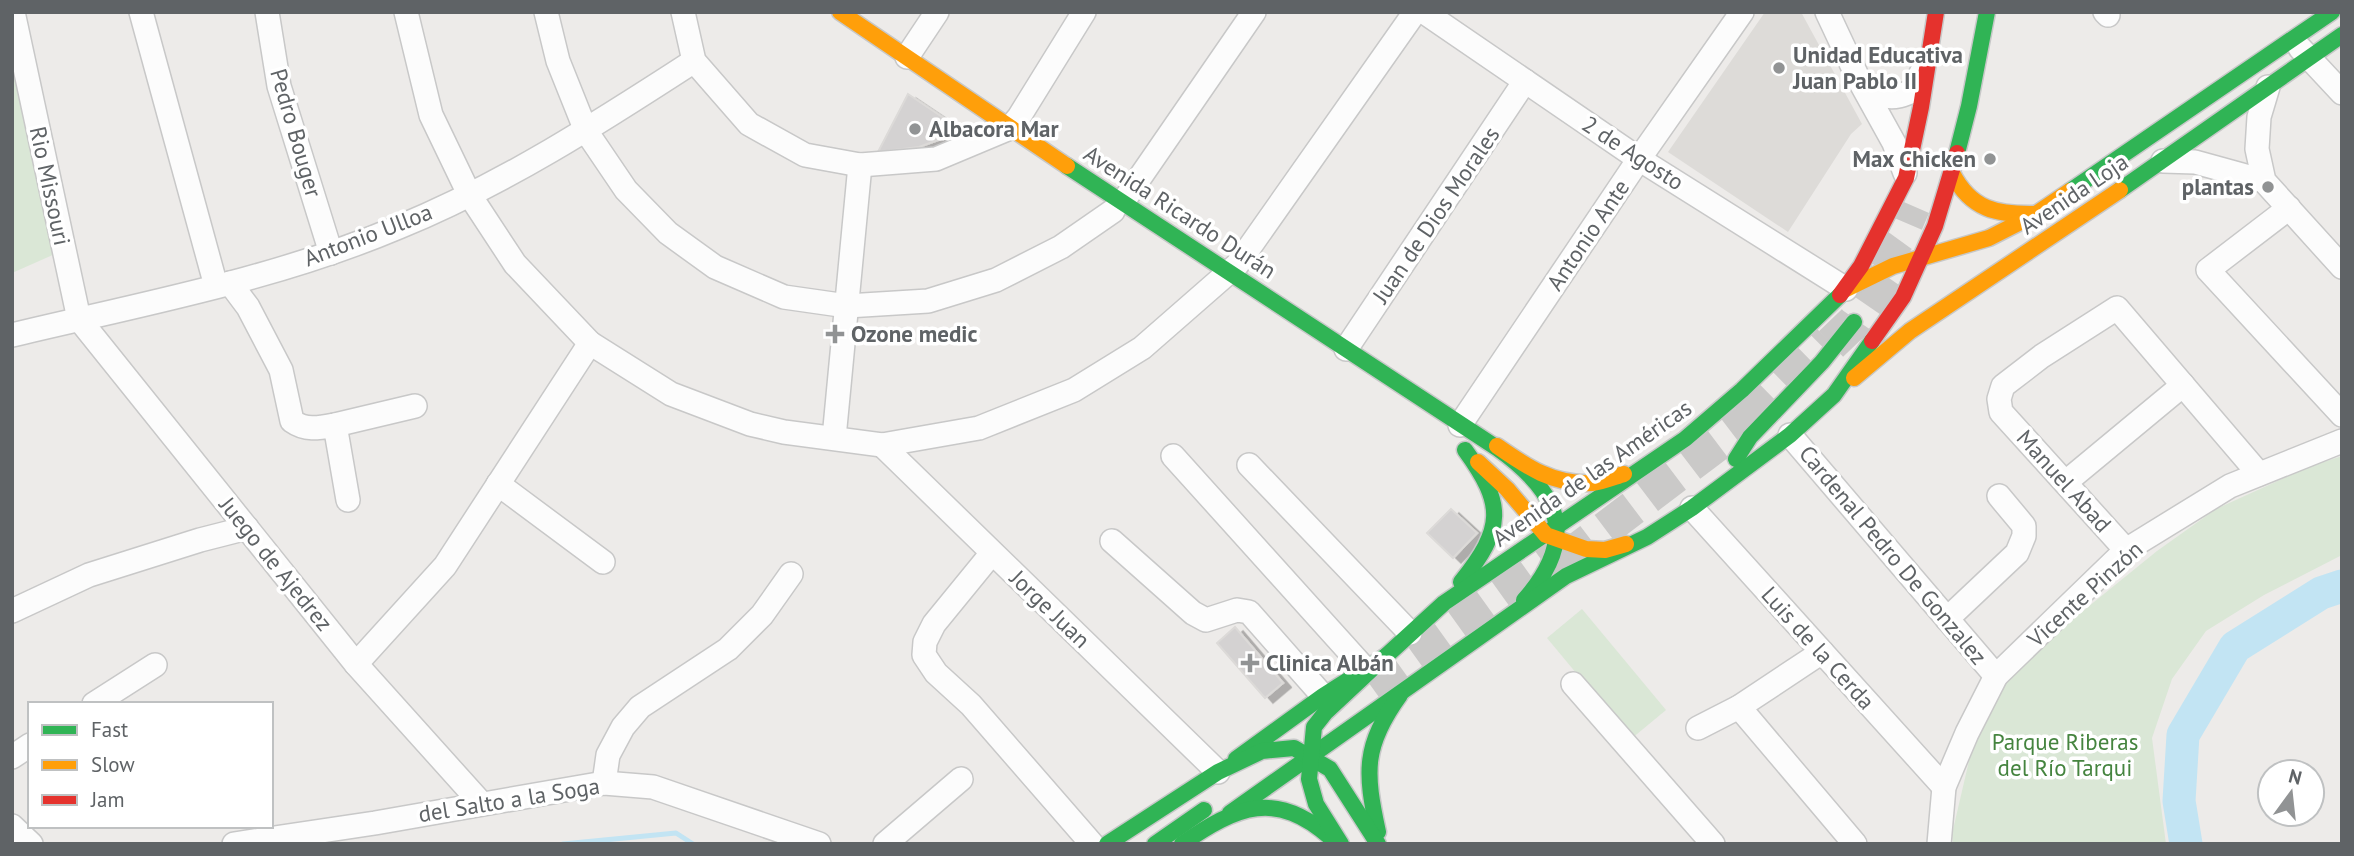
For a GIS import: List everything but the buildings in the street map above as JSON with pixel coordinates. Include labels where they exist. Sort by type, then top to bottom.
[{"type":"main road","name":"Avenida de las Américas","points":[[1155,844],[1323,696],[1386,656],[1444,603],[1554,533],[1638,470],[1685,439],[1733,399],[1846,289],[1916,179],[1922,107],[1936,12]]},
{"type":"main road","points":[[1924,209],[1948,135],[1973,12]]},
{"type":"main road","points":[[1182,844],[1400,695],[1446,659],[1566,576],[1647,537],[1692,508],[1790,435],[1835,395],[1903,297],[1935,226],[1969,106],[1987,12]]},
{"type":"main road","name":"Avenida Loja","points":[[1846,289],[1893,266],[1921,256],[1989,238],[2036,214],[2332,12]]},
{"type":"main road","name":"Avenida Ricardo Durán","points":[[835,16],[907,57],[1002,131]]},
{"type":"main road","name":"Avenida Ricardo Durán","points":[[835,16],[1002,131],[1225,277],[1392,398]]},
{"type":"main road","name":"Avenida Loja","points":[[1835,395],[1910,331],[2163,161],[2342,35]]},
{"type":"main road","points":[[1952,173],[1958,188],[1993,212],[2009,216],[2036,214]]},
{"type":"main road","name":"Avenida Ricardo Durán","points":[[1225,277],[1346,349],[1460,439],[1497,446]]},
{"type":"main road","points":[[1715,491],[1750,437],[1822,362],[1854,322]]},
{"type":"main road","points":[[1460,439],[1507,489],[1534,523],[1586,549],[1605,550],[1647,537]]},
{"type":"main road","points":[[1444,603],[1478,562],[1491,540],[1495,510],[1488,482],[1460,439]]},
{"type":"main road","points":[[1497,446],[1535,472],[1554,478],[1593,482],[1638,470]]},
{"type":"main road","points":[[1497,446],[1541,485],[1553,505],[1554,533],[1545,574],[1526,598],[1499,622]]},
{"type":"main road","points":[[1340,844],[1316,804],[1310,779],[1314,727],[1325,713],[1386,656]]},
{"type":"main road","points":[[1380,844],[1369,795],[1370,751],[1379,726],[1400,695]]},
{"type":"main road","points":[[1218,788],[1262,751],[1294,748],[1330,769],[1380,844]]},
{"type":"main road","name":"Avenida de las Américas","points":[[1107,844],[1218,788]]},
{"type":"main road","name":"Avenida de las Américas","points":[[1139,844],[1218,788]]},
{"type":"main road","points":[[1230,813],[1268,806],[1289,809],[1310,820],[1340,844]]},
{"type":"street","name":"Rio Missouri","points":[[13,12],[79,319]]},
{"type":"street","points":[[141,12],[223,284],[248,307],[281,370],[292,421],[301,428],[317,429],[415,406]]},
{"type":"street","name":"Pedro Bouger","points":[[267,12],[279,86],[331,253]]},
{"type":"street","points":[[405,12],[431,115],[469,194],[514,264],[590,343],[671,394],[750,425],[882,445],[979,428],[1074,390],[1142,348],[1225,277],[1415,12]]},
{"type":"street","points":[[546,12],[558,61],[586,131],[626,190],[668,233],[715,267],[783,297],[847,306],[928,301],[996,280],[1061,247],[1118,206],[1254,12]]},
{"type":"street","points":[[683,12],[694,61],[749,124],[805,155],[860,165],[936,159],[1002,131],[1019,117],[1084,12]]},
{"type":"street","points":[[907,57],[937,12]]},
{"type":"street","name":"2 de Agosto","points":[[1424,12],[1639,159],[1846,289]]},
{"type":"street","name":"Antonio Ante","points":[[1460,439],[1639,159],[1742,12]]},
{"type":"street","points":[[1827,12],[1858,78],[1916,179]]},
{"type":"street","points":[[1858,78],[1880,96],[1898,98],[1915,90],[1932,37]]},
{"type":"street","points":[[2293,40],[2342,93]]},
{"type":"street","name":"Antonio Ulloa","points":[[12,335],[223,284],[331,253],[400,227],[469,194],[586,131],[694,61]]},
{"type":"street","name":"Juan de Dios Morales","points":[[1346,349],[1525,81]]},
{"type":"street","points":[[2268,87],[2259,117],[2257,149],[2264,181],[2342,267]]},
{"type":"street","points":[[2163,161],[2194,162],[2264,181]]},
{"type":"street","points":[[834,438],[860,165]]},
{"type":"street","points":[[2289,208],[2200,277],[2342,415]]},
{"type":"street","name":"Manuel Abad","points":[[2126,550],[2001,412],[1999,399],[2003,386],[2042,356],[2117,308],[2183,385]]},
{"type":"street","name":"Juego de Ajedrez","points":[[79,319],[356,664],[481,803]]},
{"type":"street","points":[[356,664],[445,566],[590,343]]},
{"type":"street","points":[[2066,482],[2183,385],[2259,474]]},
{"type":"street","points":[[335,425],[348,500]]},
{"type":"street","name":"Cardenal Pedro De Gonzalez","points":[[1790,435],[1996,676]]},
{"type":"street","name":"Vicente Pinzón","points":[[1939,844],[1944,787],[1996,676],[2126,550],[2230,486],[2342,441]]},
{"type":"street","name":"Jorge Juan","points":[[882,445],[992,553],[1218,788]]},
{"type":"street","points":[[1173,456],[1365,669]]},
{"type":"street","points":[[1249,465],[1410,633]]},
{"type":"street","points":[[498,484],[603,562]]},
{"type":"street","points":[[1947,619],[2017,553],[2024,536],[2024,526],[1999,496]]},
{"type":"street","name":"Luis de la Cerda","points":[[1692,508],[1944,787]]},
{"type":"street","points":[[12,611],[89,575],[247,528]]},
{"type":"street","points":[[1112,541],[1193,613],[1206,620],[1237,610],[1249,612],[1323,696]]},
{"type":"street","points":[[992,553],[934,625],[925,642],[924,655],[936,673],[971,705],[1092,844]]},
{"type":"street","points":[[604,783],[608,755],[623,727],[639,706],[728,649],[762,615],[791,574]]},
{"type":"street","points":[[1698,728],[1739,707],[1822,652]]},
{"type":"street","points":[[97,702],[155,665]]},
{"type":"street","points":[[1573,684],[1713,844]]},
{"type":"street","points":[[1739,707],[1855,844]]},
{"type":"street","points":[[12,757],[28,746]]},
{"type":"street","points":[[885,844],[961,779]]},
{"type":"street","name":"del Salto a la Soga","points":[[234,844],[262,832],[375,823],[604,783],[653,787],[819,844]]},
{"type":"street","points":[[12,826],[31,844]]},
{"type":"shaded area","name":"Unidad Educativa Juan Pablo II","points":[[1765,12],[1801,12],[1862,124],[1851,134],[1788,232],[1668,152]]},
{"type":"green space","points":[[12,44],[64,250],[12,273]]},
{"type":"green space","name":"Parque Riberas del Río Tarqui","points":[[2342,456],[2342,555],[2264,595],[2206,631],[2172,679],[2152,738],[2166,844],[1953,844],[1952,834],[1972,748],[2010,670],[2157,551],[2216,509],[2308,467]]},
{"type":"green space","points":[[1582,609],[1666,710],[1631,739],[1547,638]]},
{"type":"waterway","points":[[2186,844],[2179,801],[2183,735],[2235,647],[2321,593],[2342,586]]},
{"type":"waterway","points":[[563,844],[676,833],[693,844]]},
{"type":"tunnel","points":[[1877,267],[1901,234],[1913,206]]},
{"type":"tunnel","points":[[1831,344],[1854,322],[1902,253]]},
{"type":"tunnel","points":[[1741,415],[1824,336]]},
{"type":"tunnel","points":[[1563,561],[1766,407]]},
{"type":"tunnel","points":[[1371,686],[1561,549]]},
{"type":"traffic: fast","points":[[1957,153],[1987,12]]},
{"type":"traffic: fast","points":[[2070,191],[2332,12]]},
{"type":"traffic: fast","points":[[2120,190],[2342,35]]},
{"type":"traffic: fast","points":[[1067,166],[1497,448],[1535,481],[1548,499],[1555,517],[1556,536],[1552,556],[1524,600]]},
{"type":"traffic: fast","points":[[1236,759],[1323,696],[1386,656],[1444,603],[1685,439],[1742,390],[1840,295]]},
{"type":"traffic: fast","points":[[1736,459],[1750,437],[1822,362],[1854,322]]},
{"type":"traffic: fast","points":[[1230,813],[1566,576],[1647,537],[1692,508],[1790,435],[1834,395],[1872,341]]},
{"type":"traffic: fast","points":[[1461,582],[1485,546],[1492,531],[1494,516],[1493,502],[1487,486],[1465,450]]},
{"type":"traffic: fast","points":[[1341,844],[1316,804],[1309,779],[1314,727],[1325,713],[1386,656]]},
{"type":"traffic: fast","points":[[1378,832],[1369,776],[1370,760],[1379,729],[1400,695]]},
{"type":"traffic: fast","points":[[1107,844],[1218,772],[1262,751],[1294,748],[1330,769],[1378,844]]},
{"type":"traffic: fast","points":[[1182,844],[1221,820],[1256,808],[1274,808],[1292,813],[1331,838]]},
{"type":"traffic: fast","points":[[1155,844],[1204,810]]},
{"type":"traffic: slow","points":[[840,12],[1067,166]]},
{"type":"traffic: slow","points":[[1952,173],[1968,195],[1986,208],[2009,213],[2036,214]]},
{"type":"traffic: slow","points":[[1854,378],[1910,331],[2120,190]]},
{"type":"traffic: slow","points":[[1846,289],[1893,266],[1989,238],[2036,214],[2070,191]]},
{"type":"traffic: slow","points":[[1497,446],[1541,473],[1565,481],[1592,483],[1624,474]]},
{"type":"traffic: slow","points":[[1478,462],[1507,489],[1546,535],[1586,549],[1605,550],[1626,544]]},
{"type":"traffic: jam","points":[[1840,295],[1861,266],[1906,178],[1921,107],[1936,12]]},
{"type":"traffic: jam","points":[[1872,341],[1903,297],[1935,226],[1957,153]]},
{"type":"place","name":"Unidad Educativa Juan Pablo II","points":[[1779,68]]},
{"type":"place","name":"Albacora Mar","points":[[915,129]]},
{"type":"place","name":"Max Chicken","points":[[1990,159]]},
{"type":"place","name":"plantas","points":[[2268,187]]},
{"type":"place","name":"Ozone medic","points":[[835,334]]},
{"type":"place","name":"Clinica Albán","points":[[1250,663]]}]
